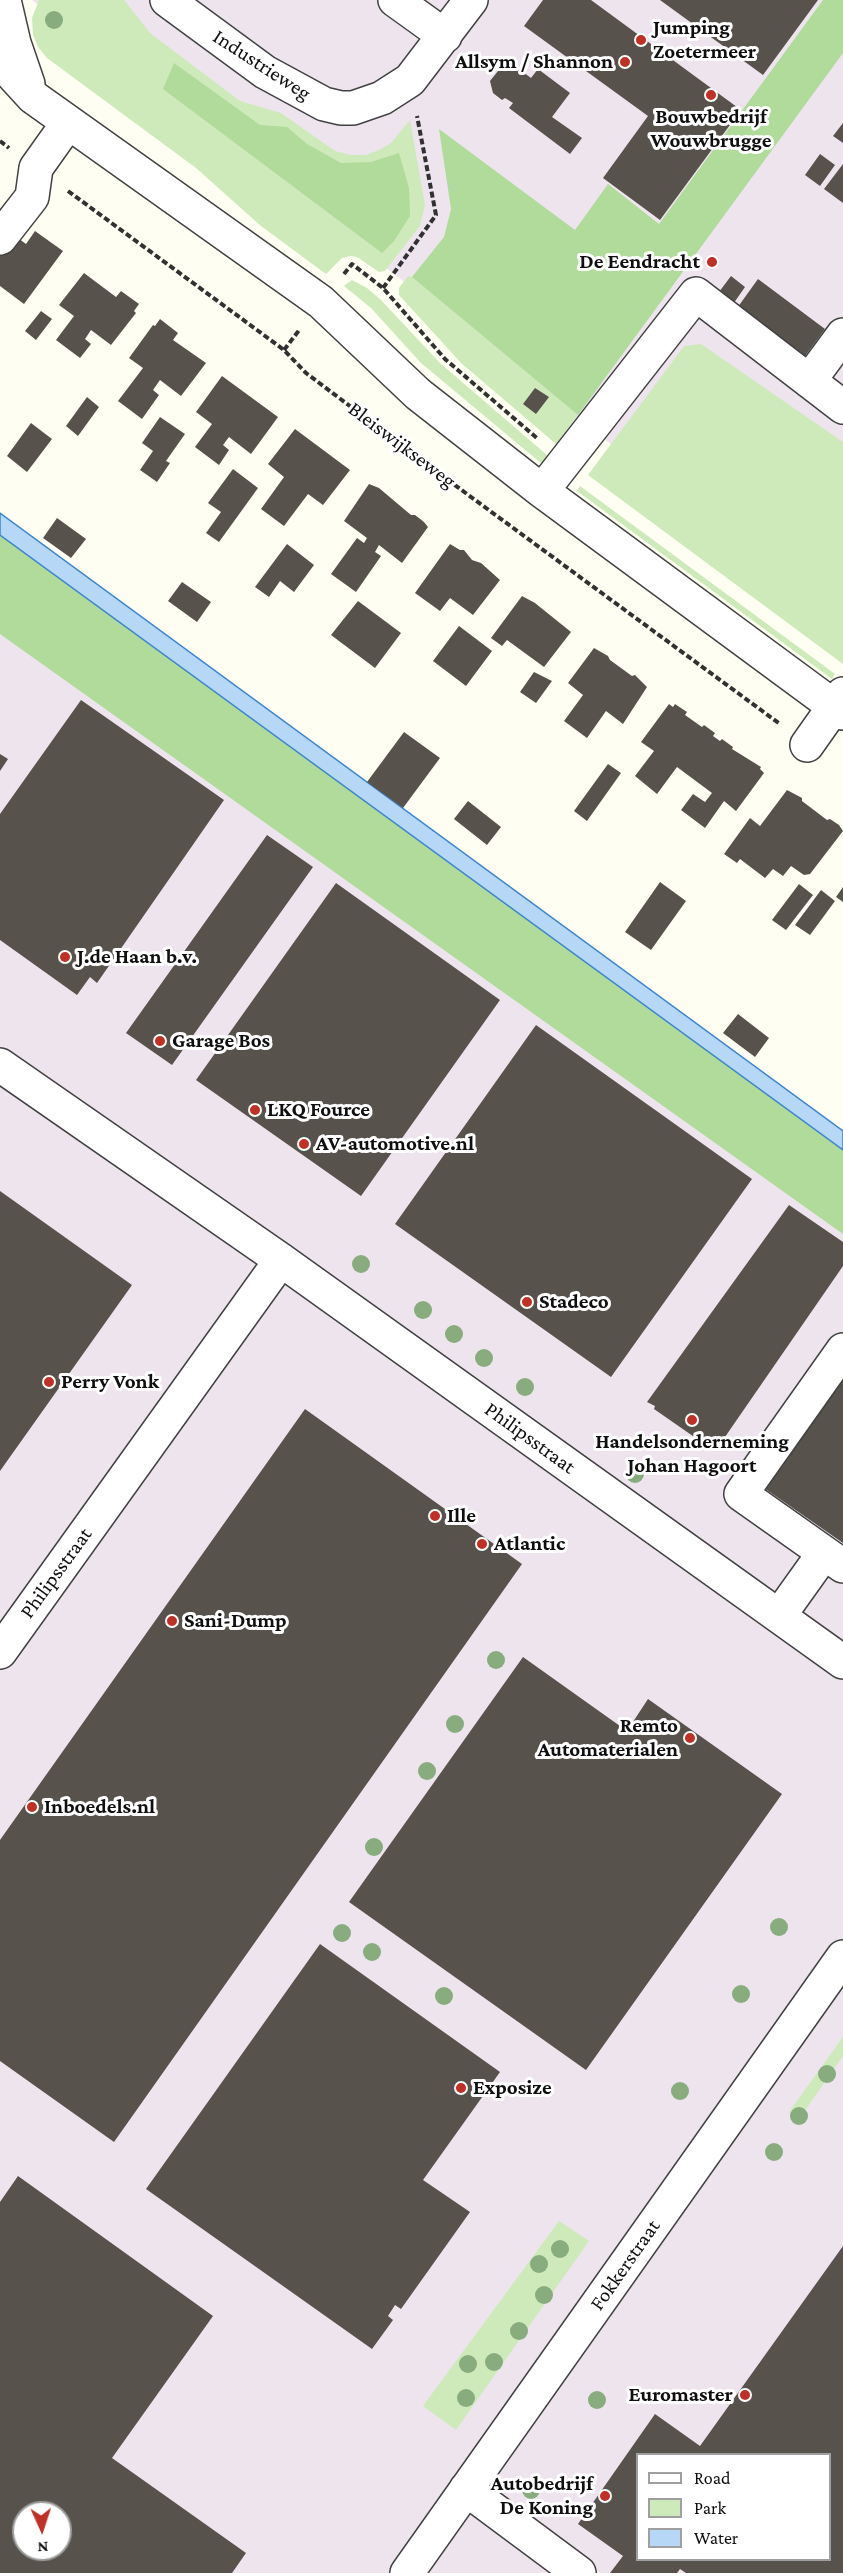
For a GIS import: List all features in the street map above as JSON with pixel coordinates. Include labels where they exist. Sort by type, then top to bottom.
[{"type":"street","points":[[4,0],[14,42],[33,97]]},
{"type":"street","name":"Industrieweg","points":[[167,0],[265,72],[324,104],[353,108],[382,98],[410,80],[471,0]]},
{"type":"street","points":[[395,0],[445,36]]},
{"type":"street","points":[[0,60],[33,97]]},
{"type":"street","points":[[0,81],[33,97],[321,302],[418,394],[542,491],[840,704],[807,745]]},
{"type":"street","points":[[0,238],[32,197],[36,168],[68,123]]},
{"type":"street","points":[[542,491],[696,294],[843,407]]},
{"type":"street","points":[[809,381],[843,335]]},
{"type":"street","name":"Philipsstraat","points":[[0,1065],[281,1260],[843,1662]]},
{"type":"street","name":"Philipsstraat","points":[[0,1652],[281,1260]]},
{"type":"street","points":[[779,1616],[833,1560],[741,1494],[843,1350]]},
{"type":"street","name":"Fokkerstraat","points":[[407,2573],[841,1964]]},
{"type":"street","points":[[466,2490],[579,2573]]},
{"type":"path","points":[[383,288],[436,215],[410,80]]},
{"type":"path","name":"Bleiswijkseweg","points":[[0,141],[284,350],[306,373],[452,483],[807,745]]},
{"type":"path","points":[[352,264],[383,288],[445,358],[565,462]]},
{"type":"shaded area","points":[[32,0],[843,0],[843,617],[719,529],[403,281]]},
{"type":"shaded area","points":[[0,525],[843,1141],[843,2573],[0,2573]]},
{"type":"green space","points":[[39,0],[124,0],[150,33],[240,101],[281,113],[335,151],[351,155],[366,155],[381,149],[391,143],[410,120],[425,205],[420,226],[385,271],[379,272],[357,257],[350,256],[342,258],[326,274],[261,226],[196,168],[47,58],[38,47],[33,35],[32,18]]},
{"type":"green space","points":[[823,0],[843,0],[843,53],[578,415],[412,277],[444,237],[451,209],[439,129],[575,230],[608,184],[659,224]]},
{"type":"green space","points":[[174,63],[260,125],[287,127],[307,144],[341,163],[371,162],[399,153],[409,188],[410,216],[394,241],[382,253],[163,89]]},
{"type":"green space","points":[[408,276],[578,415],[556,444],[461,363],[399,295],[399,288]]},
{"type":"green space","points":[[352,280],[367,288],[381,300],[440,363],[547,455],[542,464],[421,363],[371,308],[344,286]]},
{"type":"green space","points":[[701,344],[843,442],[843,664],[588,475],[684,346]]},
{"type":"green space","points":[[580,486],[835,674],[832,679],[577,491]]},
{"type":"green space","points":[[0,535],[843,1150],[843,1234],[0,634]]},
{"type":"green space","points":[[843,2037],[843,2056],[799,2119],[789,2112]]},
{"type":"green space","points":[[559,2221],[589,2241],[456,2430],[423,2406]]},
{"type":"water","points":[[0,513],[843,1131],[843,1150],[0,535]]},
{"type":"building","points":[[543,0],[591,0],[741,110],[660,220],[603,178],[648,116],[524,26]]},
{"type":"building","points":[[660,0],[818,0],[763,75]]},
{"type":"building","points":[[510,62],[531,78],[538,69],[570,93],[552,117],[582,138],[570,154],[509,108],[513,103],[505,98],[502,100],[493,93],[490,81]]},
{"type":"building","points":[[843,123],[843,143],[833,136]]},
{"type":"building","points":[[820,154],[835,165],[820,186],[805,175]]},
{"type":"building","points":[[843,164],[843,203],[824,189]]},
{"type":"building","points":[[35,231],[63,251],[24,304],[0,286],[0,255],[14,235],[26,244]]},
{"type":"building","points":[[84,273],[116,297],[121,291],[139,304],[134,311],[136,313],[111,345],[91,330],[85,339],[91,344],[80,358],[56,340],[74,316],[59,305]]},
{"type":"building","points":[[731,276],[745,287],[731,307],[716,296]]},
{"type":"building","points":[[758,279],[825,329],[802,360],[735,311]]},
{"type":"building","points":[[41,311],[52,319],[36,340],[25,331]]},
{"type":"building","points":[[160,319],[178,333],[173,340],[206,363],[181,396],[160,380],[153,390],[159,395],[142,419],[118,401],[143,368],[129,358]]},
{"type":"building","points":[[222,376],[278,417],[251,454],[229,437],[223,445],[229,450],[219,465],[195,447],[212,424],[196,412]]},
{"type":"building","points":[[535,388],[549,397],[536,414],[523,404]]},
{"type":"building","points":[[87,397],[99,407],[78,436],[66,426]]},
{"type":"building","points":[[160,417],[185,434],[166,461],[170,463],[157,482],[140,470],[153,451],[142,443]]},
{"type":"building","points":[[31,423],[52,439],[27,472],[7,456]]},
{"type":"building","points":[[295,429],[350,470],[323,505],[308,494],[284,526],[261,509],[284,477],[268,464]]},
{"type":"building","points":[[233,469],[258,488],[219,542],[206,533],[221,512],[208,503]]},
{"type":"building","points":[[369,484],[379,488],[428,527],[402,563],[379,545],[375,552],[381,556],[356,592],[331,574],[357,538],[364,543],[367,538],[344,521]]},
{"type":"building","points":[[57,518],[86,539],[71,558],[43,538]]},
{"type":"building","points":[[287,544],[314,565],[294,592],[280,581],[269,597],[255,587]]},
{"type":"building","points":[[450,544],[464,550],[472,560],[481,563],[500,580],[473,615],[450,598],[440,611],[415,593]]},
{"type":"building","points":[[182,582],[211,602],[197,622],[168,601]]},
{"type":"building","points":[[522,596],[535,603],[571,632],[544,667],[507,640],[502,646],[491,638]]},
{"type":"building","points":[[358,601],[401,633],[375,668],[331,635]]},
{"type":"building","points":[[459,626],[492,651],[466,686],[433,661]]},
{"type":"building","points":[[594,648],[608,656],[632,676],[635,675],[647,687],[623,724],[606,711],[587,738],[564,721],[583,695],[568,683]]},
{"type":"building","points":[[534,672],[552,681],[536,703],[520,692]]},
{"type":"building","points":[[81,700],[224,800],[97,983],[90,977],[77,995],[0,940],[0,814]]},
{"type":"building","points":[[669,704],[673,707],[675,704],[687,712],[685,715],[715,733],[713,736],[720,741],[722,739],[733,747],[732,749],[761,767],[764,773],[736,811],[724,801],[705,828],[681,810],[693,794],[705,802],[712,793],[677,767],[657,794],[635,776],[654,751],[641,742]]},
{"type":"building","points":[[404,732],[440,758],[403,808],[367,782]]},
{"type":"building","points":[[0,754],[8,759],[0,771]]},
{"type":"building","points":[[608,764],[621,773],[587,821],[574,811]]},
{"type":"building","points":[[787,790],[802,798],[802,801],[827,820],[830,819],[839,825],[843,831],[810,874],[804,875],[791,866],[783,876],[773,869],[765,878],[740,859],[737,863],[724,854],[750,818],[760,826]]},
{"type":"building","points":[[468,801],[501,827],[487,845],[454,819]]},
{"type":"building","points":[[267,835],[313,867],[172,1065],[126,1033]]},
{"type":"building","points":[[660,882],[686,901],[651,950],[625,932]]},
{"type":"building","points":[[336,883],[500,1000],[361,1196],[196,1080]]},
{"type":"building","points":[[799,884],[813,895],[786,930],[772,920]]},
{"type":"building","points":[[843,887],[843,902],[836,897]]},
{"type":"building","points":[[821,890],[835,901],[810,935],[795,925]]},
{"type":"building","points":[[738,1014],[769,1038],[755,1057],[723,1033]]},
{"type":"building","points":[[536,1025],[752,1179],[611,1377],[395,1224]]},
{"type":"building","points":[[0,1191],[132,1285],[0,1471]]},
{"type":"building","points":[[789,1205],[843,1242],[843,1266],[716,1450],[713,1450],[647,1402]]},
{"type":"building","points":[[843,1376],[843,1543],[764,1488]]},
{"type":"building","points":[[305,1409],[522,1564],[114,2142],[0,2061],[0,1840]]},
{"type":"building","points":[[523,1657],[627,1731],[648,1699],[782,1794],[586,2070],[349,1902]]},
{"type":"building","points":[[320,1944],[500,2072],[423,2180],[470,2212],[401,2309],[395,2305],[388,2316],[393,2320],[372,2349],[146,2189]]},
{"type":"building","points":[[18,2176],[213,2316],[112,2458],[246,2553],[232,2573],[0,2573],[0,2202]]},
{"type":"building","points":[[843,2246],[843,2573],[686,2573],[680,2569],[677,2573],[610,2573],[623,2556],[578,2524],[655,2414],[700,2446]]},
{"type":"place","name":"Jumping Zoetermeer","points":[[641,40]]},
{"type":"place","name":"Allsym / Shannon","points":[[625,62]]},
{"type":"place","name":"Bouwbedrijf Wouwbrugge","points":[[711,95]]},
{"type":"place","name":"De Eendracht","points":[[712,262]]},
{"type":"place","name":"J.de Haan b.v.","points":[[65,957]]},
{"type":"place","name":"Garage Bos","points":[[160,1041]]},
{"type":"place","name":"LKQ Fource","points":[[255,1110]]},
{"type":"place","name":"AV-automotive.nl","points":[[304,1144]]},
{"type":"place","name":"Stadeco","points":[[527,1302]]},
{"type":"place","name":"Perry Vonk","points":[[49,1382]]},
{"type":"place","name":"Handelsonderneming Johan Hagoort","points":[[692,1420]]},
{"type":"place","name":"Ille","points":[[435,1516]]},
{"type":"place","name":"Atlantic","points":[[482,1544]]},
{"type":"place","name":"Sani-Dump","points":[[172,1621]]},
{"type":"place","name":"Remto Automaterialen","points":[[690,1738]]},
{"type":"place","name":"Inboedels.nl","points":[[32,1807]]},
{"type":"place","name":"Exposize","points":[[461,2088]]},
{"type":"place","name":"Euromaster","points":[[745,2395]]},
{"type":"place","name":"Autobedrijf De Koning","points":[[605,2496]]}]
